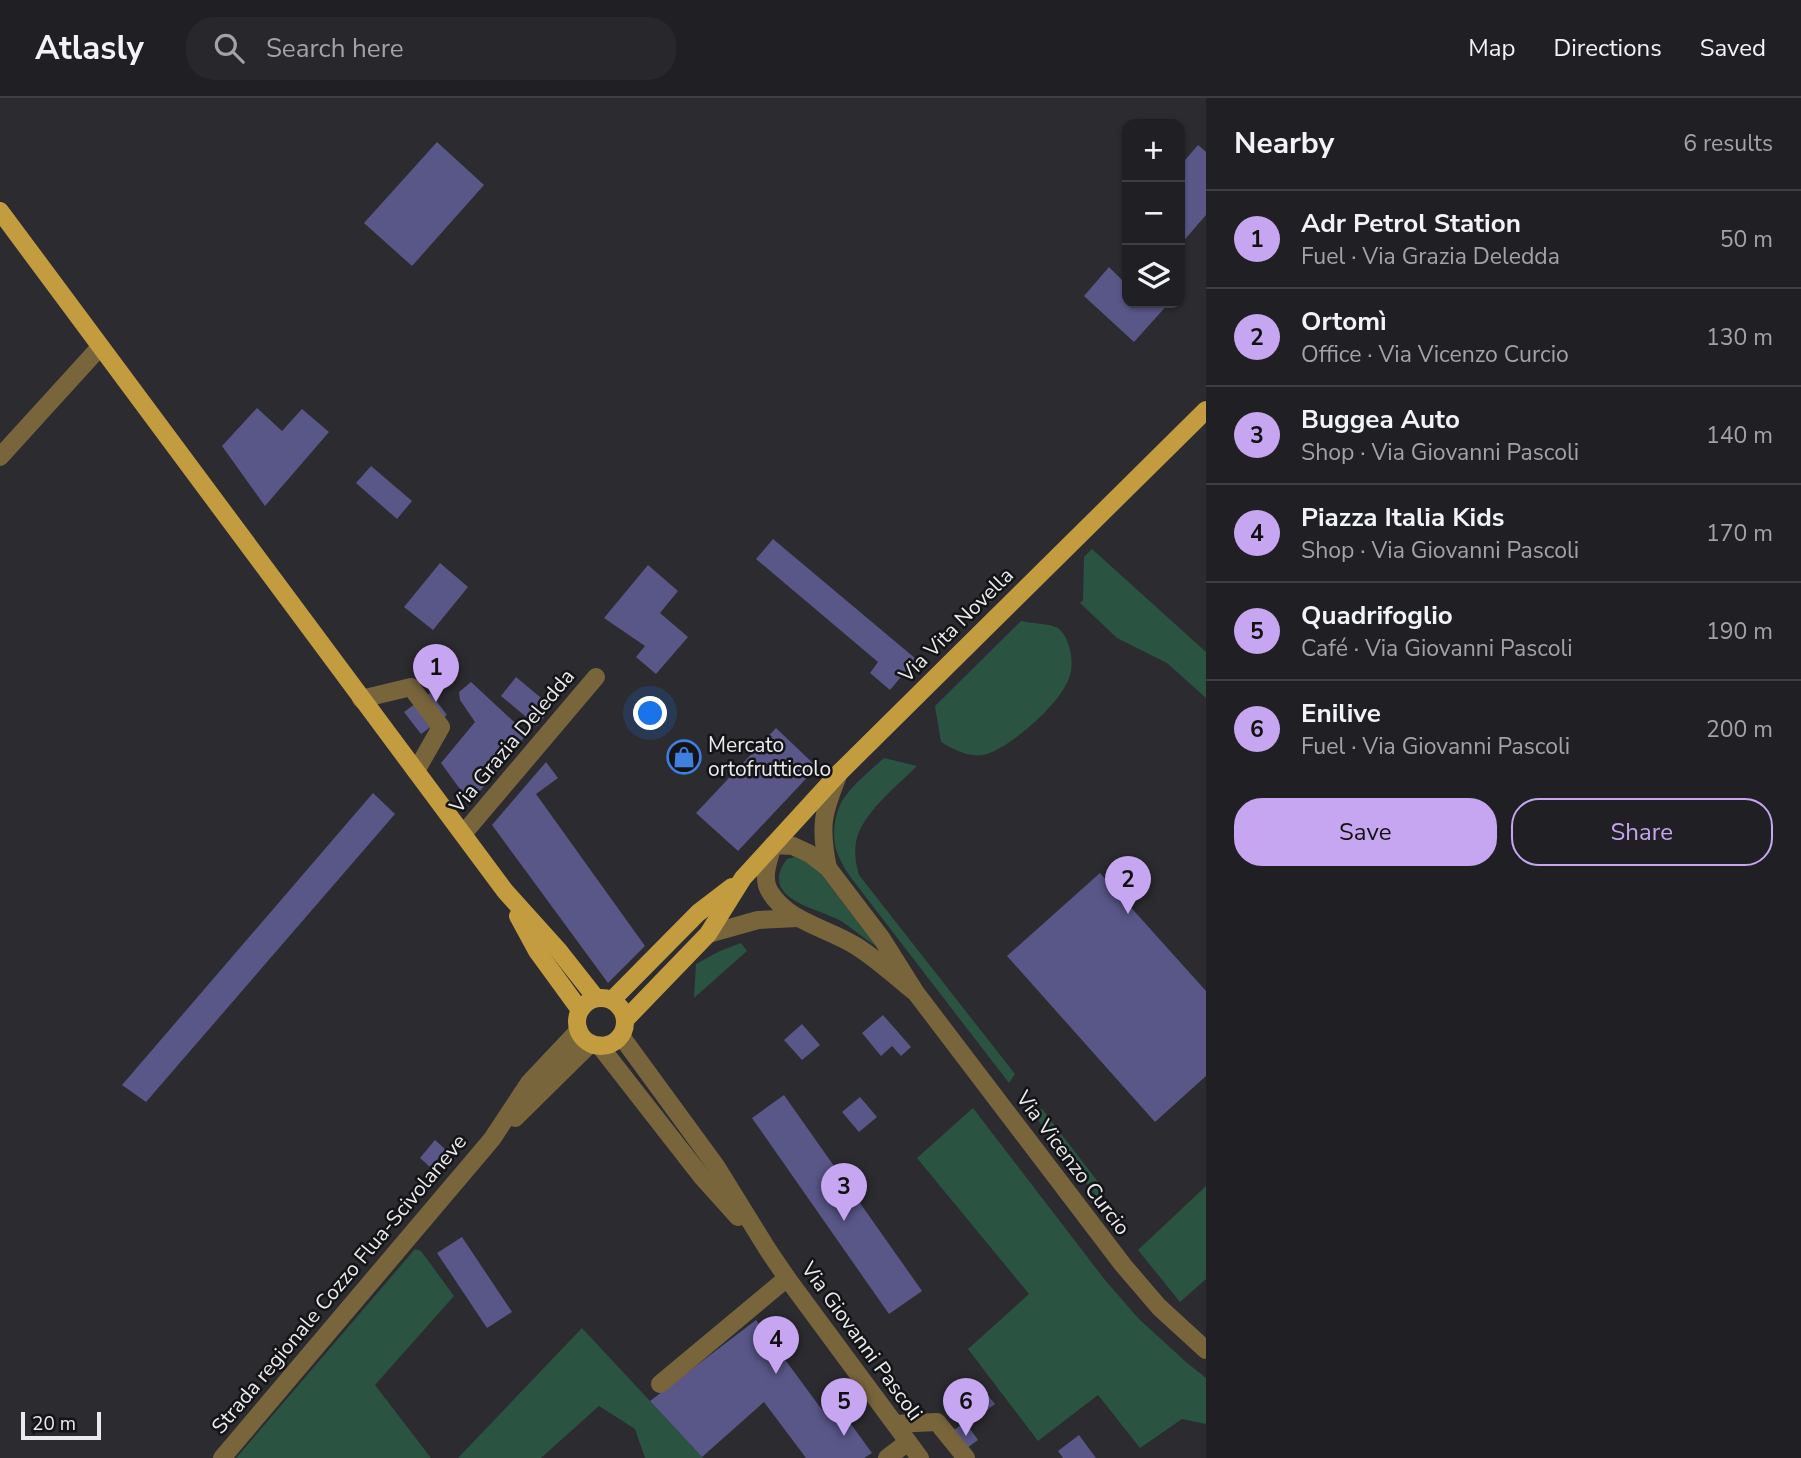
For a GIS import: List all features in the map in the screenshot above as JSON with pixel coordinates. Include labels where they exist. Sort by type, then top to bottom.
[{"type":"main road","points":[[0,211],[505,891],[604,999],[618,1005],[623,1012],[623,1028]]},
{"type":"main road","name":"Via Vita Novella","points":[[743,878],[840,772],[1206,410]]},
{"type":"main road","points":[[743,878],[708,934],[623,1028],[615,1041],[607,1045],[590,1040],[577,1020],[586,1002],[604,999],[698,913],[743,878]]},
{"type":"main road","points":[[505,891],[537,951],[580,1010]]},
{"type":"street","points":[[0,457],[100,347]]},
{"type":"street","name":"Via Grazia Deledda","points":[[463,834],[596,677]]},
{"type":"street","points":[[361,699],[411,687],[441,727],[416,771]]},
{"type":"street","points":[[828,868],[822,843],[823,824],[826,807],[840,772]]},
{"type":"street","points":[[773,845],[793,846],[810,854],[828,868],[882,939],[916,993],[857,946],[783,908],[768,890],[766,870],[773,845]]},
{"type":"street","points":[[708,934],[758,920],[798,918]]},
{"type":"street","name":"Via Vicenzo Curcio","points":[[916,993],[1123,1265],[1159,1307],[1206,1350]]},
{"type":"street","points":[[623,1028],[716,1166],[768,1250]]},
{"type":"street","points":[[590,1040],[702,1177],[768,1250]]},
{"type":"street","name":"Strada regionale Cozzo Flua-Scivolaneve","points":[[222,1458],[492,1139],[529,1083],[590,1040]]},
{"type":"street","name":"Via Giovanni Pascoli","points":[[768,1250],[920,1458]]},
{"type":"street","points":[[660,1384],[787,1278]]},
{"type":"street","points":[[895,1424],[937,1422],[966,1458]]},
{"type":"street","points":[[887,1458],[908,1442]]},
{"type":"green space","points":[[1092,549],[1206,652],[1206,698],[1167,663],[1117,638],[1080,603],[1083,600],[1084,557]]},
{"type":"green space","points":[[1021,621],[1058,628],[1065,636],[1072,666],[1064,688],[1046,711],[1022,733],[987,754],[969,755],[941,742],[935,706]]},
{"type":"green space","points":[[884,758],[917,766],[872,811],[859,831],[855,850],[859,875],[1015,1074],[1009,1083],[852,880],[838,855],[834,835],[839,807],[851,789]]},
{"type":"green space","points":[[794,857],[814,865],[877,947],[841,921],[794,900],[785,893],[780,884],[780,873],[787,859]]},
{"type":"green space","points":[[741,943],[747,951],[694,998],[696,964]]},
{"type":"green space","points":[[973,1108],[1105,1280],[1138,1318],[1206,1378],[1206,1424],[1182,1419],[1140,1448],[1098,1395],[1038,1441],[968,1349],[1029,1294],[917,1158]]},
{"type":"green space","points":[[1042,1109],[1102,1187],[1097,1197],[1030,1110]]},
{"type":"green space","points":[[1206,1186],[1206,1279],[1180,1302],[1138,1250]]},
{"type":"green space","points":[[415,1249],[421,1251],[454,1296],[375,1385],[431,1458],[236,1458]]},
{"type":"green space","points":[[582,1328],[703,1458],[645,1458],[635,1429],[599,1406],[541,1458],[458,1458]]},
{"type":"building","points":[[437,142],[484,185],[412,266],[364,223]]},
{"type":"building","points":[[1198,145],[1206,152],[1206,215],[1185,239],[1185,182],[1185,160]]},
{"type":"building","points":[[1109,267],[1122,280],[1122,308],[1165,308],[1134,342],[1084,296]]},
{"type":"building","points":[[257,408],[282,431],[302,409],[329,432],[265,506],[222,446]]},
{"type":"building","points":[[371,466],[412,501],[397,519],[356,483]]},
{"type":"building","points":[[773,539],[916,659],[890,690],[870,673],[878,662],[756,559]]},
{"type":"building","points":[[440,563],[468,587],[433,630],[404,607]]},
{"type":"building","points":[[648,565],[678,591],[660,613],[688,637],[656,674],[636,657],[645,646],[604,618]]},
{"type":"building","points":[[425,655],[439,667],[433,674],[419,663]]},
{"type":"building","points":[[516,677],[552,707],[537,726],[501,696]]},
{"type":"building","points":[[471,682],[527,734],[470,803],[441,763],[475,722],[460,700],[459,692]]},
{"type":"building","points":[[430,693],[447,715],[421,734],[404,712]]},
{"type":"building","points":[[776,728],[817,767],[738,851],[696,813]]},
{"type":"building","points":[[546,762],[558,778],[536,794],[645,946],[608,983],[492,825]]},
{"type":"building","points":[[373,793],[395,814],[146,1102],[122,1085]]},
{"type":"building","points":[[1100,873],[1206,991],[1206,1076],[1155,1122],[1007,956]]},
{"type":"building","points":[[883,1015],[911,1047],[901,1056],[892,1046],[881,1056],[862,1033]]},
{"type":"building","points":[[802,1024],[820,1045],[802,1060],[784,1040]]},
{"type":"building","points":[[784,1095],[922,1291],[889,1314],[752,1118]]},
{"type":"building","points":[[860,1097],[877,1117],[859,1132],[842,1112]]},
{"type":"building","points":[[435,1140],[446,1150],[430,1167],[420,1158]]},
{"type":"building","points":[[462,1237],[512,1312],[487,1328],[437,1253]]},
{"type":"building","points":[[756,1320],[828,1418],[840,1409],[872,1453],[864,1458],[806,1458],[764,1402],[702,1457],[650,1401]]},
{"type":"building","points":[[980,1386],[995,1404],[986,1411],[971,1394]]},
{"type":"building","points":[[965,1422],[978,1440],[956,1456],[943,1438]]},
{"type":"building","points":[[1079,1435],[1096,1458],[1063,1458],[1058,1451]]},
{"type":"place","name":"Adr Petrol Station","points":[[436,702]]},
{"type":"place","name":"Mercato ortofrutticolo","points":[[684,757]]},
{"type":"place","name":"Ortomì","points":[[1128,914]]},
{"type":"place","name":"Buggea Auto","points":[[844,1221]]},
{"type":"place","name":"Piazza Italia Kids","points":[[776,1374]]},
{"type":"place","name":"Quadrifoglio","points":[[844,1436]]},
{"type":"place","name":"Enilive","points":[[966,1436]]}]
